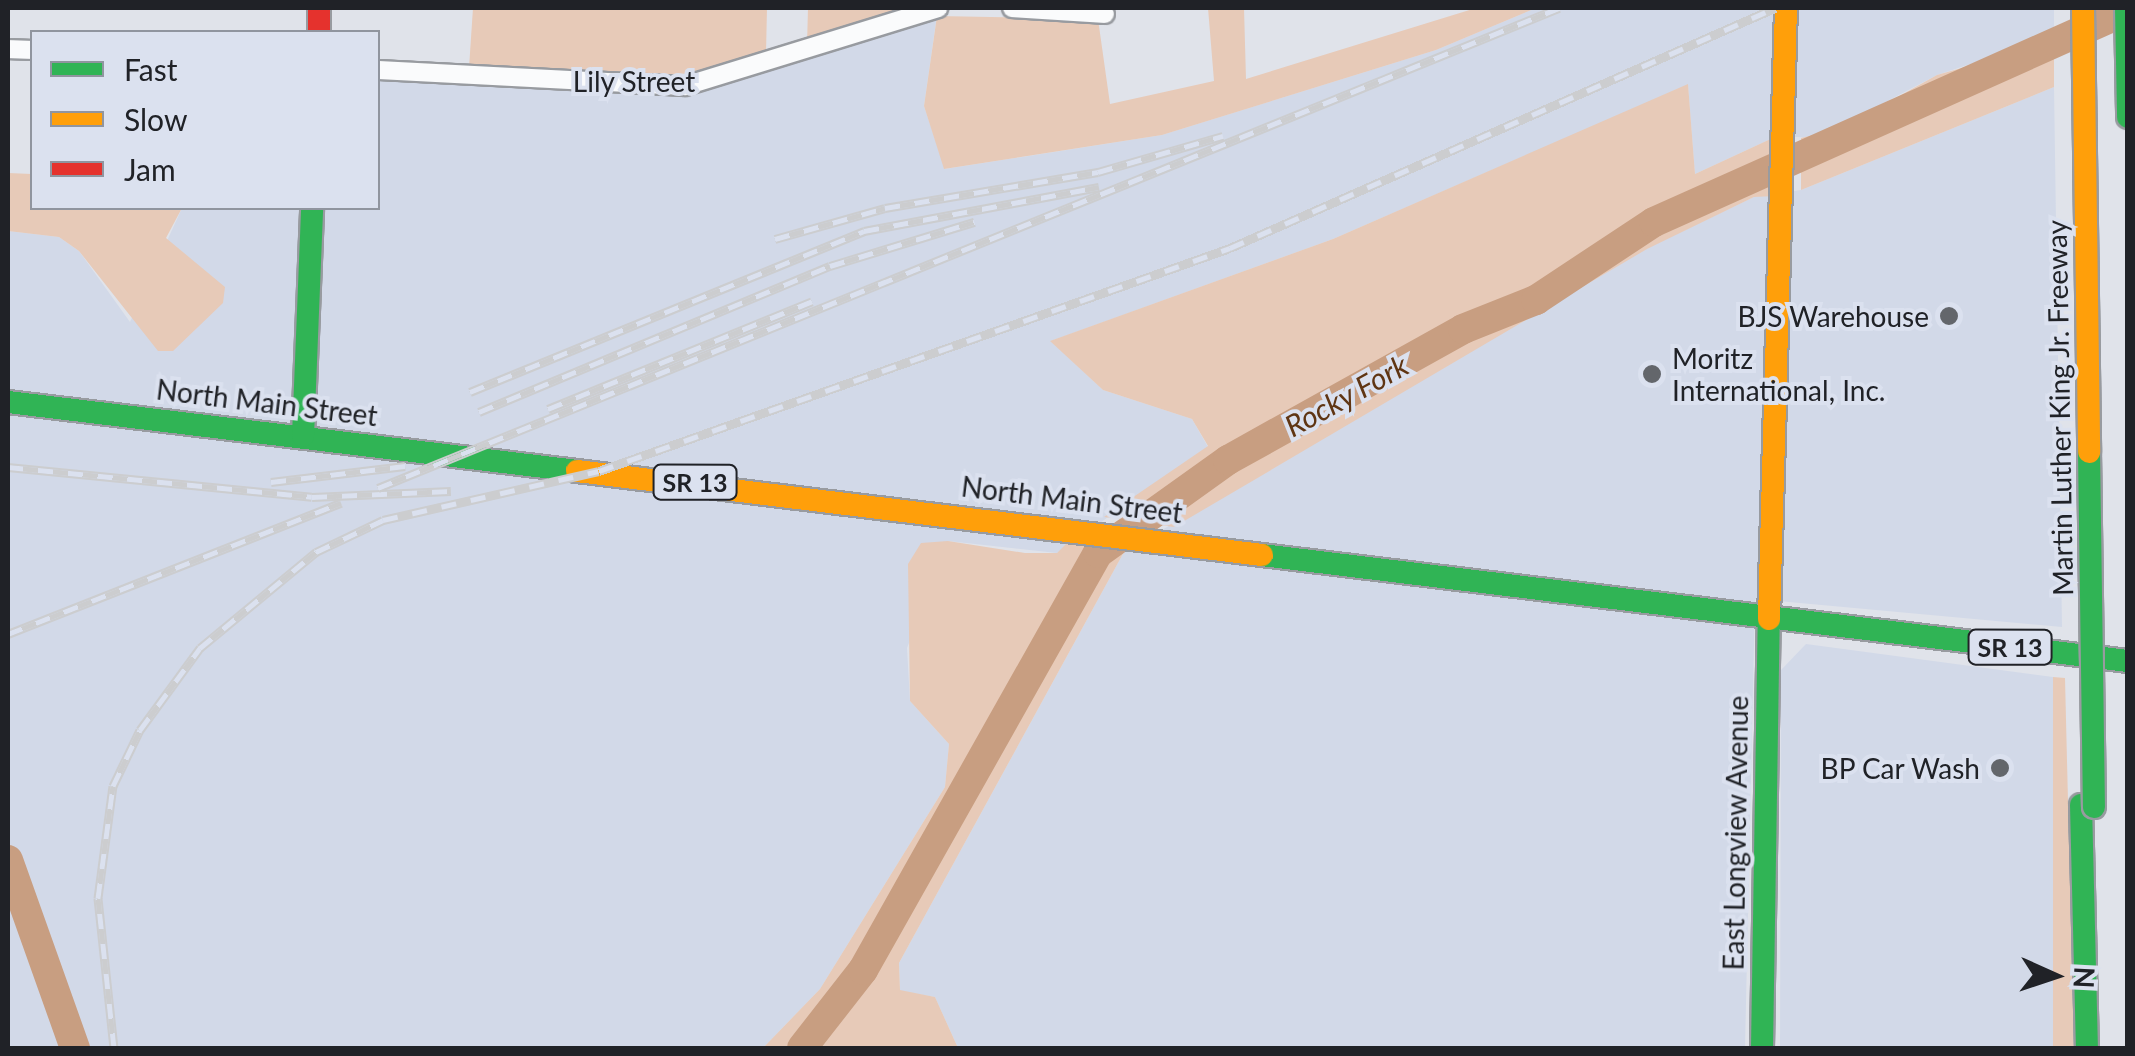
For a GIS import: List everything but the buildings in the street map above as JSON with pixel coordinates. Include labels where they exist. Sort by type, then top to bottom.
[{"type":"main road","name":"East Longview Avenue","points":[[1762,1048],[1768,620],[1786,8]]},
{"type":"main road","points":[[2070,8],[2088,806],[2087,1048]]},
{"type":"main road","name":"Martin Luther King Jr. Freeway","points":[[2084,8],[2088,806],[2101,1048]]},
{"type":"main road","points":[[2126,8],[2128,118]]},
{"type":"main road","points":[[303,436],[312,210]]},
{"type":"main road","name":"North Main Street","points":[[8,402],[1178,542],[1768,620],[2128,660]]},
{"type":"street","name":"Lily Street","points":[[380,70],[685,86],[938,8]]},
{"type":"street","points":[[1012,8],[1105,11],[1104,34]]},
{"type":"shaded area","points":[[473,8],[767,8],[766,53],[669,79],[469,68]]},
{"type":"shaded area","points":[[808,8],[913,8],[807,45]]},
{"type":"shaded area","points":[[938,8],[924,106],[945,169],[1162,135],[1436,50],[1536,8],[2054,8],[2054,53],[2013,50],[1937,75],[1817,138],[1777,136],[1695,174],[1688,85],[1333,239],[1051,341],[1103,390],[1192,419],[1208,447],[1057,553],[948,541],[907,648],[910,701],[949,744],[945,787],[820,989],[763,1048],[8,1048],[8,231],[59,237],[79,251],[130,322],[181,210],[380,210],[380,62],[669,79]]},
{"type":"shaded area","points":[[1208,8],[1244,8],[1246,79],[1476,8],[1536,8],[1436,50],[1162,135],[944,169],[924,106],[937,16],[1098,19],[1110,104],[1214,81]]},
{"type":"shaded area","points":[[2035,47],[2054,53],[2054,87],[1801,190],[1801,138],[1842,128],[1937,75]]},
{"type":"shaded area","points":[[1688,84],[1695,174],[1777,136],[1775,196],[1754,197],[1647,249],[1174,527],[1104,517],[1208,446],[1192,419],[1103,390],[1050,341],[1333,239]]},
{"type":"shaded area","points":[[2054,87],[2062,627],[1755,599],[1745,1048],[958,1048],[935,997],[900,991],[899,963],[1124,552],[1647,248],[1754,197],[1801,190]]},
{"type":"shaded area","points":[[8,173],[30,174],[30,210],[181,210],[166,238],[225,287],[223,303],[173,351],[158,351],[79,251],[59,237],[8,231]]},
{"type":"shaded area","points":[[948,541],[1025,553],[1057,553],[1068,542],[1124,552],[899,963],[900,990],[935,997],[958,1048],[763,1048],[820,989],[945,787],[949,744],[910,701],[908,564],[921,543]]},
{"type":"shaded area","points":[[1806,644],[2053,677],[2053,1048],[1780,1048],[1781,670]]},
{"type":"shaded area","points":[[2053,677],[2065,678],[2074,1048],[2053,1048]]},
{"type":"waterway","name":"Rocky Fork","points":[[802,1048],[863,970],[1098,553],[1228,460],[1463,329],[1536,300],[1654,222],[2128,10]]},
{"type":"waterway","points":[[8,860],[75,1048]]},
{"type":"railway","points":[[378,488],[1559,8]]},
{"type":"railway","points":[[114,1048],[98,898],[113,786],[140,730],[200,648],[316,552],[383,520],[599,471],[1230,248],[1775,8]]},
{"type":"railway","points":[[775,239],[885,208],[1098,172],[1223,136]]},
{"type":"railway","points":[[470,392],[864,231],[1099,187]]},
{"type":"railway","points":[[479,412],[830,266],[974,222]]},
{"type":"railway","points":[[548,409],[812,301]]},
{"type":"railway","points":[[271,482],[405,466]]},
{"type":"railway","points":[[8,467],[312,497],[451,491]]},
{"type":"railway","points":[[8,634],[341,503]]},
{"type":"traffic: fast","points":[[2126,8],[2128,117]]},
{"type":"traffic: fast","points":[[303,436],[312,210]]},
{"type":"traffic: fast","points":[[8,402],[577,471]]},
{"type":"traffic: fast","points":[[2089,452],[2094,807]]},
{"type":"traffic: fast","points":[[1262,555],[2128,661]]},
{"type":"traffic: fast","points":[[1762,1048],[1769,619]]},
{"type":"traffic: fast","points":[[2081,805],[2087,1048]]},
{"type":"traffic: slow","points":[[1769,619],[1786,8]]},
{"type":"traffic: slow","points":[[2083,8],[2089,452]]},
{"type":"traffic: slow","points":[[577,471],[1262,555]]},
{"type":"traffic: jam","points":[[319,8],[319,30]]},
{"type":"place","name":"BJS Warehouse","points":[[1949,316]]},
{"type":"place","name":"Moritz International, Inc.","points":[[1652,374]]},
{"type":"place","name":"BP Car Wash","points":[[2000,768]]}]
